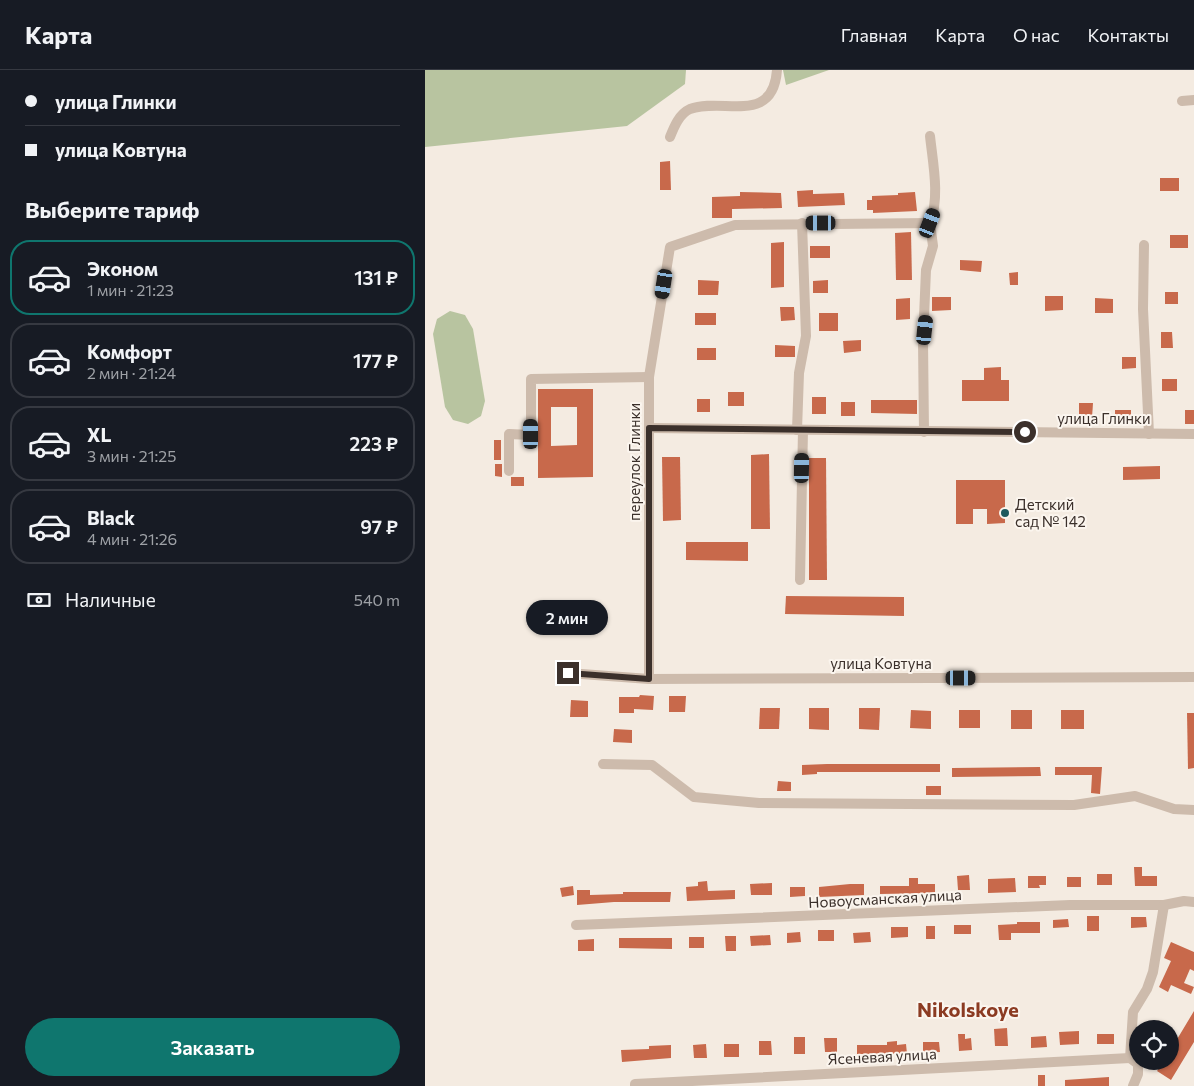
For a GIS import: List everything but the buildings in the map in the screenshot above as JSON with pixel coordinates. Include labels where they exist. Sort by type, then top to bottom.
[{"type":"street","points":[[670,137],[678,120],[688,110],[701,107],[739,107],[767,98],[774,89],[777,70]]},
{"type":"street","points":[[1182,101],[1194,100]]},
{"type":"street","points":[[924,432],[923,341],[926,270],[933,246],[930,223],[934,213],[935,181],[930,136]]},
{"type":"street","points":[[800,580],[799,373],[806,336],[802,223],[930,223]]},
{"type":"street","name":"переулок Глинки","points":[[649,679],[649,377],[670,247],[735,225],[802,223]]},
{"type":"street","points":[[1143,245],[1143,309],[1149,434]]},
{"type":"street","points":[[509,470],[509,434],[531,434],[531,379],[649,377]]},
{"type":"street","name":"улица Глинки","points":[[649,428],[1194,434]]},
{"type":"street","name":"улица Ковтуна","points":[[568,673],[649,679],[1194,677]]},
{"type":"street","points":[[603,764],[652,765],[694,798],[750,802],[1074,806],[1135,796],[1175,809],[1194,810]]},
{"type":"street","name":"Новоусманская улица","points":[[577,925],[1070,905],[1164,905],[1184,901],[1194,902]]},
{"type":"street","points":[[1132,1020],[1133,1012],[1147,989],[1153,972],[1164,905]]},
{"type":"street","name":"Ясеневая улица","points":[[635,1085],[1129,1058]]},
{"type":"street","points":[[1133,1086],[1138,1070]]},
{"type":"green space","points":[[425,70],[686,70],[685,84],[627,126],[425,147]]},
{"type":"green space","points":[[783,70],[829,70],[786,85]]},
{"type":"green space","points":[[450,311],[465,315],[473,329],[485,401],[481,416],[468,424],[453,420],[445,407],[433,334],[437,319]]},
{"type":"place","name":"Детский сад № 142","points":[[1005,513]]},
{"type":"district","name":"Nikolskoye","points":[[968,1009]]},
{"type":"route","points":[[568,673],[649,679],[649,428],[1025,432]]}]
